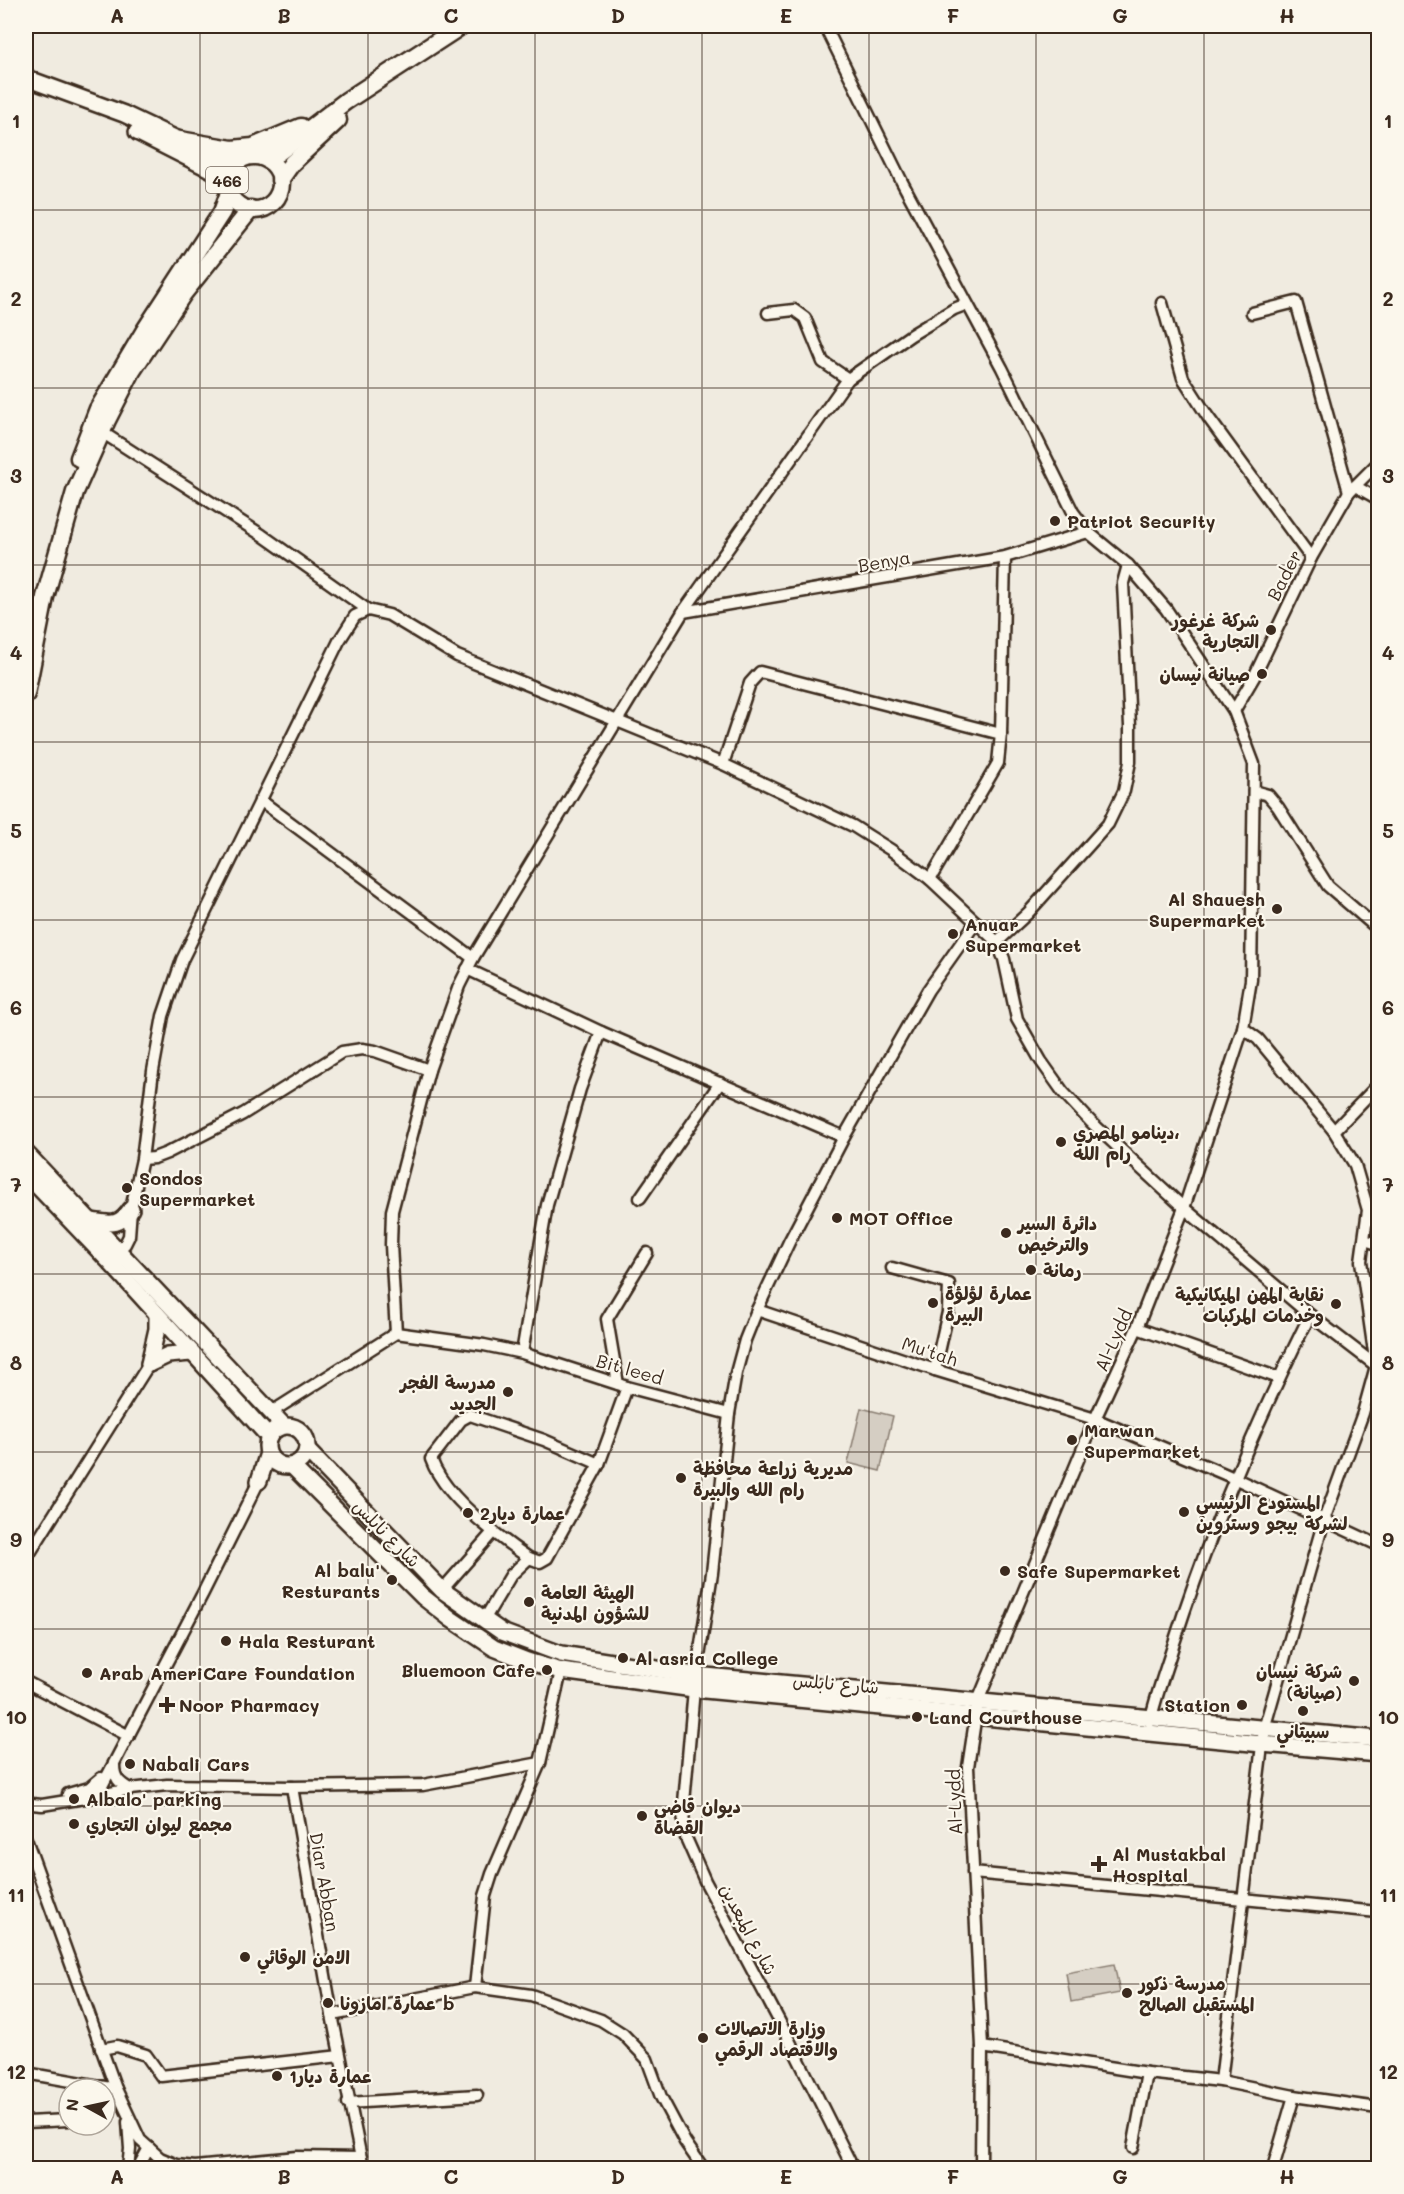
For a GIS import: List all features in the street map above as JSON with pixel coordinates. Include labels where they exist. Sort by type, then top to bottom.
[{"type":"main road","name":"466","points":[[262,157],[276,168],[280,180],[278,193],[267,206],[251,209],[238,204],[228,190],[229,172],[240,160],[278,153],[326,116],[461,26]]},
{"type":"main road","name":"466","points":[[280,180],[305,149],[387,75]]},
{"type":"main road","points":[[26,78],[124,114],[221,159],[240,160]]},
{"type":"main road","points":[[26,88],[119,123],[214,171],[228,190],[222,212],[145,330],[98,409],[97,429],[75,492],[45,597],[26,694]]},
{"type":"main road","points":[[174,139],[231,149],[254,147],[326,116]]},
{"type":"main road","points":[[26,660],[38,589],[65,492],[97,429],[132,371],[183,294],[251,209]]},
{"type":"main road","points":[[26,1153],[91,1221],[157,1314],[268,1445],[274,1461],[287,1466]]},
{"type":"main road","points":[[26,1174],[113,1255],[284,1426]]},
{"type":"main road","points":[[91,1221],[110,1224],[120,1222],[131,1209]]},
{"type":"main road","points":[[149,1364],[157,1329],[157,1314]]},
{"type":"main road","points":[[149,1364],[168,1355],[191,1353]]},
{"type":"main road","points":[[291,1426],[302,1432],[307,1444],[302,1460],[260,1480],[268,1445],[275,1430],[291,1426]]},
{"type":"main road","name":"شارع نابلس","points":[[307,1450],[442,1590],[502,1632],[561,1654],[695,1682]]},
{"type":"main road","name":"شارع نابلس","points":[[287,1466],[423,1597],[451,1619],[494,1648],[561,1671],[1149,1724],[1263,1736],[1378,1754]]},
{"type":"main road","name":"شارع نابلس","points":[[1263,1736],[1378,1739]]},
{"type":"street","name":"Al-Lydd","points":[[825,26],[902,182],[1016,395],[1073,513],[1088,532],[1128,565],[1166,609],[1234,711],[1254,764],[1251,980],[1243,1028],[1184,1208],[1137,1328],[1095,1419],[976,1708],[968,1767],[981,2047],[981,2169]]},
{"type":"street","points":[[1162,303],[1183,378],[1208,417],[1311,558]]},
{"type":"street","points":[[1252,313],[1296,303],[1352,489],[1378,499]]},
{"type":"street","points":[[270,1413],[396,1333],[391,1245],[392,1211],[429,1070],[467,969],[683,612],[848,379],[910,335],[954,309],[967,304]]},
{"type":"street","points":[[768,313],[794,310],[805,318],[823,362],[848,379]]},
{"type":"street","points":[[97,429],[262,535],[368,610],[389,615],[457,656],[723,764],[853,826],[891,850],[930,879],[997,942],[1004,960],[1017,1019],[1041,1061],[1063,1092],[1091,1122],[1184,1208],[1310,1315],[1377,1366]]},
{"type":"street","name":"Bader","points":[[1234,711],[1254,677],[1311,558],[1352,489],[1378,463]]},
{"type":"street","name":"Benya","points":[[683,612],[1005,557],[1088,532]]},
{"type":"street","points":[[930,879],[998,763],[1005,557]]},
{"type":"street","points":[[997,942],[1028,913],[1108,824],[1124,791],[1130,762],[1123,583],[1128,565]]},
{"type":"street","points":[[113,1255],[125,1244],[129,1236],[131,1209],[142,1158],[153,1071],[167,1000],[182,960],[339,641],[355,616],[368,610]]},
{"type":"street","points":[[723,764],[750,682],[760,672],[1000,734]]},
{"type":"street","points":[[1254,791],[1268,795],[1278,807],[1328,886],[1378,929]]},
{"type":"street","points":[[260,800],[473,958]]},
{"type":"street","name":"شارع المبعدين","points":[[853,2169],[801,2062],[705,1881],[686,1838],[683,1814],[695,1682],[712,1573],[729,1414],[736,1373],[745,1340],[757,1310],[844,1137],[928,990],[976,922]]},
{"type":"street","points":[[467,969],[601,1032],[844,1137]]},
{"type":"street","points":[[1221,2081],[1263,1736],[1324,1520],[1363,1413],[1377,1366],[1361,1261],[1368,1210],[1355,1165],[1335,1131],[1258,1039],[1243,1028]]},
{"type":"street","points":[[522,1353],[547,1205],[580,1089],[601,1032]]},
{"type":"street","points":[[142,1158],[154,1158],[167,1153],[243,1114],[342,1052],[362,1049],[375,1051],[429,1070]]},
{"type":"street","points":[[640,1198],[720,1083]]},
{"type":"street","points":[[1335,1131],[1378,1085]]},
{"type":"street","points":[[1364,1240],[1378,1244]]},
{"type":"street","points":[[599,1464],[544,1440],[470,1415],[461,1420],[431,1459],[435,1472],[492,1532],[529,1558],[540,1562],[547,1558],[599,1464],[623,1385],[607,1319],[647,1253]]},
{"type":"street","points":[[892,1268],[949,1284],[948,1312],[935,1370]]},
{"type":"street","name":"Mu'tah","points":[[757,1310],[935,1370],[1095,1419],[1234,1478],[1378,1545]]},
{"type":"street","points":[[1149,1724],[1190,1592],[1234,1478],[1310,1315]]},
{"type":"street","points":[[1137,1328],[1279,1378]]},
{"type":"street","name":"Bit leed","points":[[396,1333],[484,1345],[522,1353],[623,1385],[729,1414]]},
{"type":"street","points":[[26,1558],[149,1364]]},
{"type":"street","points":[[91,1797],[114,1764],[129,1736],[260,1480]]},
{"type":"street","points":[[442,1590],[492,1532]]},
{"type":"street","points":[[484,1620],[511,1575],[529,1558]]},
{"type":"street","points":[[475,1987],[485,1896],[492,1874],[540,1764],[561,1671]]},
{"type":"street","points":[[26,1682],[129,1736]]},
{"type":"street","points":[[114,1764],[114,1774],[120,1784],[130,1789]]},
{"type":"street","points":[[29,1805],[42,1805],[130,1789],[167,1785],[292,1787],[423,1785],[540,1764]]},
{"type":"street","points":[[100,1784],[113,1793]]},
{"type":"street","points":[[29,1805],[40,1799],[100,1784]]},
{"type":"street","name":"Diar Abban","points":[[292,1787],[348,2103],[362,2164]]},
{"type":"street","points":[[26,1839],[112,2077]]},
{"type":"street","points":[[973,1873],[1378,1912]]},
{"type":"street","points":[[332,2015],[475,1987],[531,1995],[601,2020],[623,2034],[647,2059],[661,2097],[685,2142],[703,2169]]},
{"type":"street","points":[[101,2049],[117,2046],[146,2055],[161,2076],[340,2056]]},
{"type":"street","points":[[981,2047],[1147,2073],[1221,2081],[1293,2096],[1378,2108]]},
{"type":"street","points":[[26,2073],[57,2080]]},
{"type":"street","points":[[1133,2148],[1147,2073]]},
{"type":"street","points":[[117,2091],[127,2116],[146,2146],[160,2158],[186,2166],[195,2168],[241,2166],[297,2157],[362,2164]]},
{"type":"street","points":[[348,2103],[477,2095]]},
{"type":"street","points":[[1273,2169],[1293,2096]]},
{"type":"street","points":[[127,2116],[130,2139],[128,2169]]},
{"type":"street","points":[[26,2122],[57,2121]]},
{"type":"street","points":[[128,2169],[146,2146]]},
{"type":"street","points":[[138,2169],[146,2146]]},
{"type":"street","points":[[168,2169],[186,2166]]},
{"type":"shaded area","points":[[861,1408],[893,1416],[880,1471],[848,1463]]},
{"type":"shaded area","points":[[1114,1964],[1120,1993],[1071,2002],[1066,1973]]},
{"type":"place","name":"Patriot Security","points":[[1055,521]]},
{"type":"place","name":"شركة غرغور التجارية","points":[[1271,630]]},
{"type":"place","name":"صيانة نيسان","points":[[1262,674]]},
{"type":"place","name":"Al Shauesh Supermarket","points":[[1277,909]]},
{"type":"place","name":"Anuar Supermarket","points":[[953,934]]},
{"type":"place","name":"دينامو المصري، رام الله","points":[[1061,1142]]},
{"type":"place","name":"Sondos Supermarket","points":[[127,1188]]},
{"type":"place","name":"MOT Office","points":[[837,1218]]},
{"type":"place","name":"دائرة السير والترخيص","points":[[1006,1233]]},
{"type":"place","name":"رمانة","points":[[1031,1270]]},
{"type":"place","name":"عمارة لؤلؤة البيرة","points":[[933,1303]]},
{"type":"place","name":"نقابة المهن الميكانيكية وخدمات المركبات","points":[[1336,1304]]},
{"type":"place","name":"مدرسة الفجر الجديد","points":[[508,1392]]},
{"type":"place","name":"Marwan Supermarket","points":[[1072,1440]]},
{"type":"place","name":"مديرية زراعة محافظة رام الله والبيرة","points":[[681,1478]]},
{"type":"place","name":"المستودع الرئيسي لشركة بيجو وستروين","points":[[1184,1512]]},
{"type":"place","name":"عمارة ديار2","points":[[468,1513]]},
{"type":"place","name":"Safe Supermarket","points":[[1005,1571]]},
{"type":"place","name":"Al balu' Resturants","points":[[392,1580]]},
{"type":"place","name":"الهيئة العامة للشؤون المدنية","points":[[529,1602]]},
{"type":"place","name":"Hala Resturant","points":[[226,1641]]},
{"type":"place","name":"Al asria College","points":[[623,1658]]},
{"type":"place","name":"Bluemoon Cafe","points":[[547,1670]]},
{"type":"place","name":"Arab AmeriCare Foundation","points":[[87,1673]]},
{"type":"place","name":"شركة نيسان (صيانة)","points":[[1354,1681]]},
{"type":"place","name":"Noor Pharmacy","points":[[167,1705]]},
{"type":"place","name":"Station","points":[[1242,1705]]},
{"type":"place","name":"سبيتاني","points":[[1303,1711]]},
{"type":"place","name":"Land Courthouse","points":[[917,1717]]},
{"type":"place","name":"Nabali Cars","points":[[130,1764]]},
{"type":"place","name":"Albalo' parking","points":[[74,1799]]},
{"type":"place","name":"ديوان قاضي القضاة","points":[[642,1816]]},
{"type":"place","name":"مجمع ليوان التجاري","points":[[74,1824]]},
{"type":"place","name":"Al Mustakbal Hospital","points":[[1099,1864]]},
{"type":"place","name":"الامن الوقائي","points":[[245,1957]]},
{"type":"place","name":"مدرسة ذكور المستقبل الصالح","points":[[1127,1993]]},
{"type":"place","name":"عمارة امازونا b","points":[[328,2003]]},
{"type":"place","name":"وزارة الاتصالات والاقتصاد الرقمي","points":[[703,2038]]},
{"type":"place","name":"عمارة ديار1","points":[[277,2076]]}]
